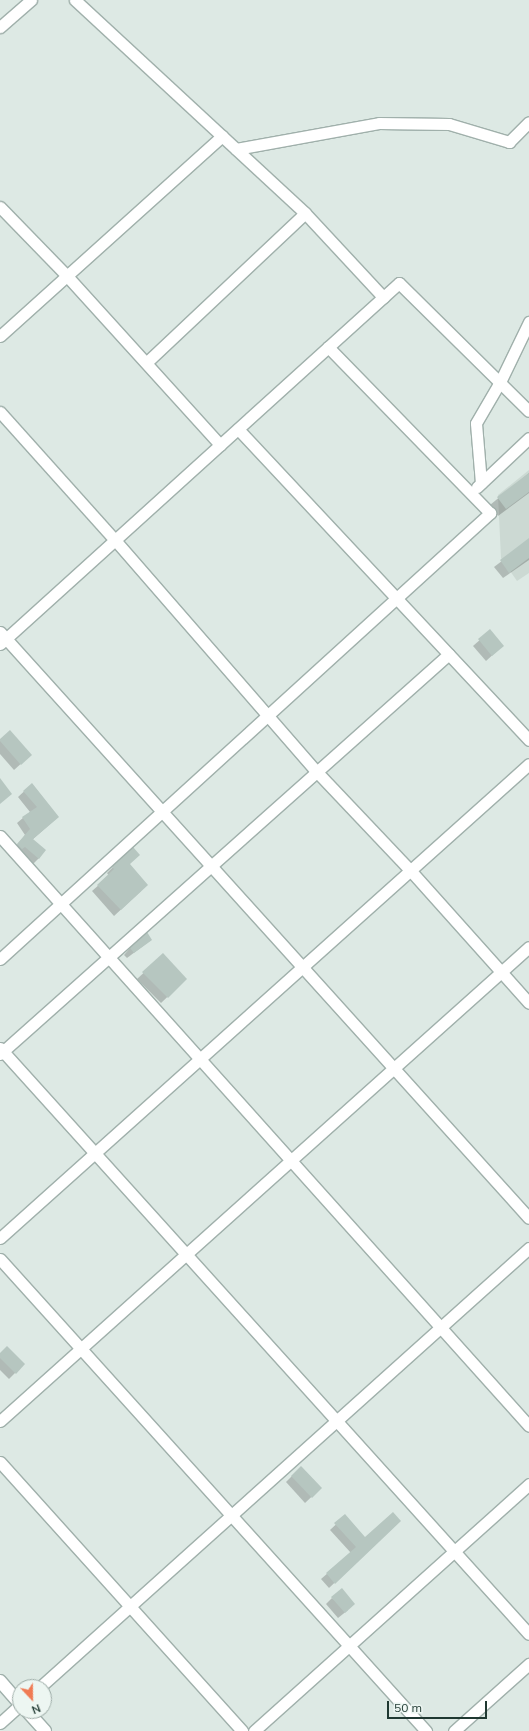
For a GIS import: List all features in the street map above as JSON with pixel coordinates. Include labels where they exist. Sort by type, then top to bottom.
[{"type":"street","points":[[0,27],[32,0]]},
{"type":"street","points":[[75,0],[305,213],[383,297]]},
{"type":"street","points":[[236,149],[379,123],[449,124],[508,142],[529,122]]},
{"type":"street","points":[[0,336],[222,136]]},
{"type":"street","points":[[0,207],[147,362],[220,445]]},
{"type":"street","points":[[147,362],[305,213]]},
{"type":"street","points":[[529,411],[400,283],[115,540],[2,638],[162,811],[529,1218]]},
{"type":"street","points":[[481,483],[476,423],[500,382],[529,322]]},
{"type":"street","points":[[0,959],[490,513],[328,347]]},
{"type":"street","points":[[0,412],[115,540],[317,772],[410,870],[529,1003]]},
{"type":"street","points":[[238,429],[529,740]]},
{"type":"street","points":[[470,493],[529,438]]},
{"type":"street","points":[[449,654],[109,957],[1,1051],[95,1153],[529,1634]]},
{"type":"street","points":[[0,1238],[529,764]]},
{"type":"street","points":[[0,836],[529,1426]]},
{"type":"street","points":[[0,1421],[529,947]]},
{"type":"street","points":[[49,1679],[529,1248]]},
{"type":"street","points":[[0,1259],[426,1731]]},
{"type":"street","points":[[0,1462],[242,1731]]},
{"type":"street","points":[[254,1731],[529,1484]]},
{"type":"street","points":[[454,1731],[529,1664]]},
{"type":"street","points":[[0,1681],[12,1695]]},
{"type":"street","points":[[0,1723],[12,1712]]},
{"type":"street","points":[[34,1719],[45,1731]]},
{"type":"shaded area","points":[[529,470],[529,573],[517,581],[501,558],[498,495]]},
{"type":"building","points":[[529,473],[529,492],[506,509],[497,497]]},
{"type":"building","points":[[529,538],[529,558],[509,573],[500,560]]},
{"type":"building","points":[[490,629],[504,646],[492,656],[478,639]]},
{"type":"building","points":[[10,730],[32,755],[21,765],[0,741],[0,739]]},
{"type":"building","points":[[0,778],[12,794],[0,804]]},
{"type":"building","points":[[32,783],[59,817],[33,839],[46,850],[39,859],[25,847],[22,849],[17,844],[30,829],[22,817],[37,807],[23,791]]},
{"type":"building","points":[[133,847],[140,855],[130,864],[148,885],[121,910],[97,885],[114,869],[112,867]]},
{"type":"building","points":[[147,932],[152,940],[134,953],[130,948]]},
{"type":"building","points":[[163,953],[187,979],[168,998],[142,972]]},
{"type":"building","points":[[7,1346],[25,1364],[16,1374],[0,1358],[0,1353]]},
{"type":"building","points":[[301,1466],[322,1488],[312,1498],[291,1476]]},
{"type":"building","points":[[393,1512],[401,1521],[335,1584],[326,1573],[356,1547],[334,1523],[345,1514],[365,1537]]},
{"type":"building","points":[[342,1588],[355,1604],[345,1613],[331,1597]]}]
